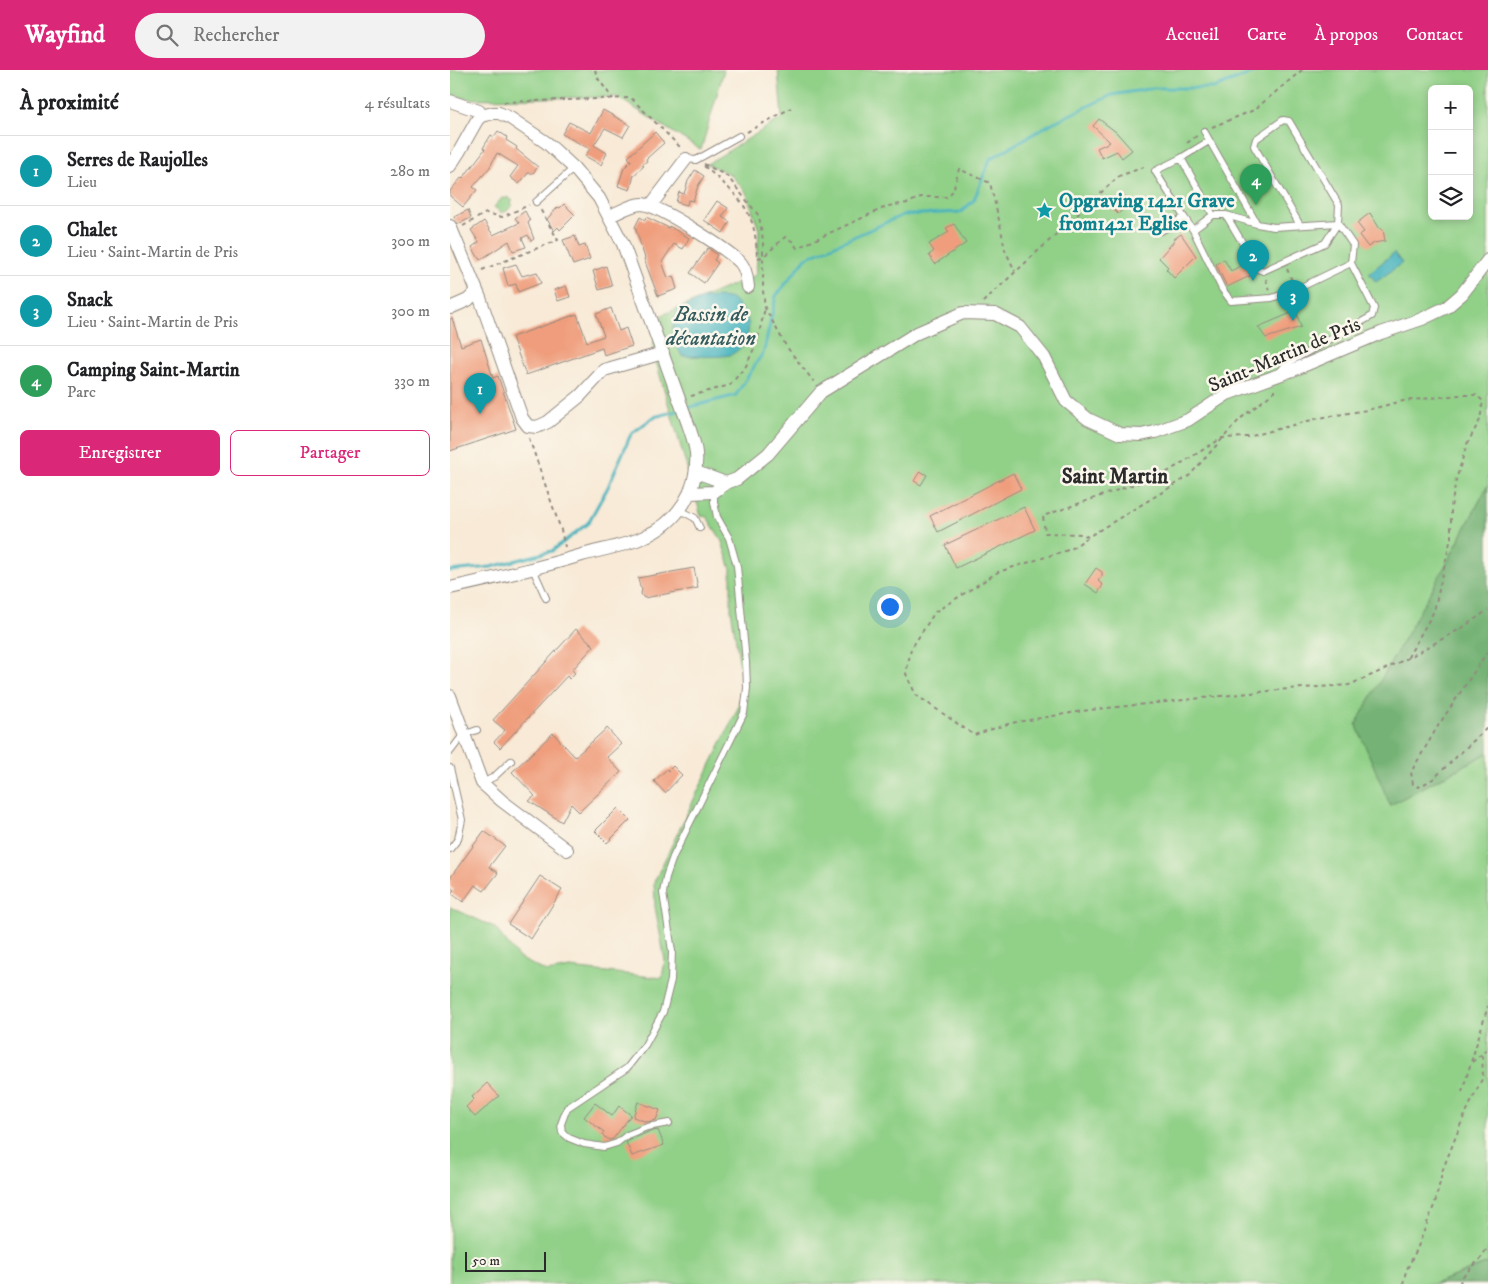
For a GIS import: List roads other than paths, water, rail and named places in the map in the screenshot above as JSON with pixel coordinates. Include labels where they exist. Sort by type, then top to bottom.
[{"type":"street","points":[[450,101],[479,111],[482,116]]},
{"type":"street","points":[[450,166],[473,124],[489,113],[499,113],[536,134],[562,155],[589,185],[610,216],[624,244],[679,398],[696,452],[696,472],[690,493],[680,510],[664,527],[643,538],[533,569],[450,588]]},
{"type":"street","points":[[651,205],[691,159]]},
{"type":"street","points":[[610,216],[639,204],[651,205],[700,233],[741,263],[747,275],[748,287]]},
{"type":"street","points":[[452,228],[522,418],[528,426],[537,427],[548,422],[580,396],[604,370],[663,353]]},
{"type":"street","name":"Saint-Martin de Pris","points":[[719,485],[737,479],[768,454],[821,392],[917,334],[964,313],[995,314],[1020,327],[1044,357],[1066,401],[1088,420],[1120,434],[1141,435],[1188,420],[1227,394],[1422,319],[1448,307],[1462,294],[1488,260]]},
{"type":"street","points":[[450,308],[468,300],[476,292]]},
{"type":"street","points":[[696,472],[719,485]]},
{"type":"street","points":[[690,493],[719,485]]},
{"type":"street","points":[[450,699],[482,783],[502,801],[567,850]]},
{"type":"lane","points":[[1226,215],[1258,270],[1263,271],[1326,243],[1338,223],[1339,205],[1289,121],[1283,120],[1256,139],[1254,146],[1300,225]]},
{"type":"lane","points":[[1204,131],[1257,224]]},
{"type":"lane","points":[[691,159],[739,136]]},
{"type":"lane","points":[[1209,141],[1155,171],[1192,230],[1222,289],[1231,301],[1272,298],[1295,290],[1351,263]]},
{"type":"lane","points":[[1181,158],[1213,216]]},
{"type":"lane","points":[[536,202],[574,168]]},
{"type":"lane","points":[[1192,230],[1213,216],[1226,215],[1274,227],[1338,223]]},
{"type":"lane","points":[[1161,231],[1184,217]]},
{"type":"lane","points":[[1275,376],[1286,364],[1372,316],[1374,308],[1351,263],[1352,245],[1338,223]]},
{"type":"lane","points":[[669,1123],[647,1127],[628,1135],[617,1143],[604,1147],[584,1144],[569,1138],[562,1132],[561,1124],[567,1108],[628,1068],[645,1045],[663,1012],[671,980],[672,951],[663,893],[666,877],[673,857],[744,713],[747,688],[746,662],[737,566],[729,538],[717,516],[714,502],[719,485]]},
{"type":"lane","points":[[680,510],[695,518],[700,528]]},
{"type":"lane","points":[[533,569],[546,598]]},
{"type":"lane","points":[[450,752],[463,735],[477,730]]},
{"type":"lane","points":[[482,783],[494,777],[511,761]]},
{"type":"lane","points":[[450,768],[451,784],[462,820],[458,839],[450,849]]},
{"type":"water","points":[[1394,253],[1402,263],[1376,282],[1369,273]]},
{"type":"water","name":"Bassin de décantation","points":[[721,297],[733,299],[746,316],[749,327],[743,345],[736,352],[728,355],[682,356],[673,334],[678,310],[704,298]]},
{"type":"waterway","points":[[687,408],[736,395],[764,351],[776,296],[806,258],[903,215],[961,212],[974,200],[990,159],[1052,123],[1112,95],[1154,88],[1214,88],[1261,70]]},
{"type":"waterway","points":[[450,571],[491,567],[552,551],[588,523],[608,487],[631,434],[654,417],[681,410]]},
{"type":"place","name":"Camping Saint-Martin","points":[[1256,205]]},
{"type":"place","name":"Opgraving 1421 Grave from1421 Eglise","points":[[1045,211]]},
{"type":"place","name":"Chalet","points":[[1253,281]]},
{"type":"place","name":"Snack","points":[[1293,321]]},
{"type":"place","name":"Serres de Raujolles","points":[[480,414]]},
{"type":"district","name":"Saint Martin","points":[[1115,476]]}]
